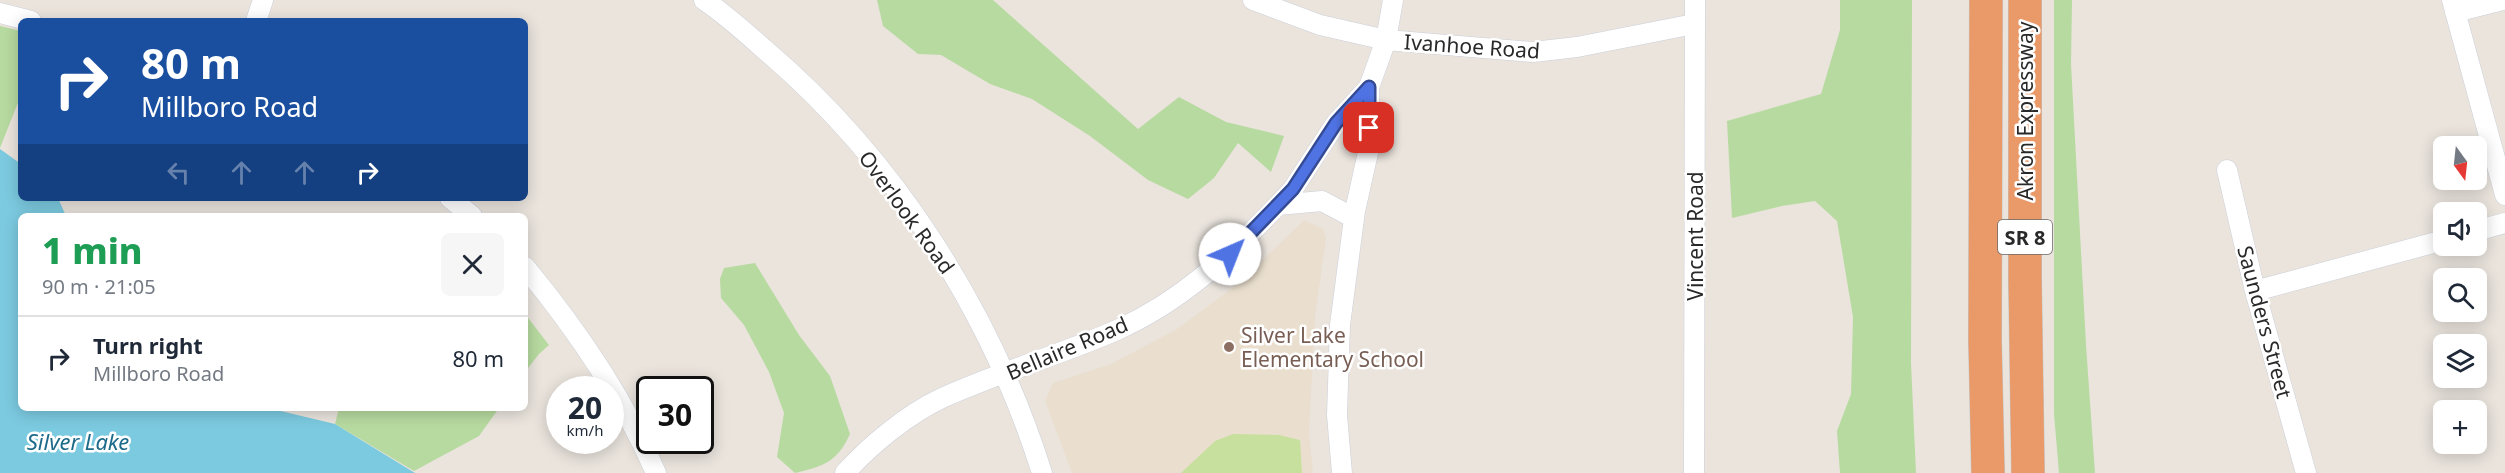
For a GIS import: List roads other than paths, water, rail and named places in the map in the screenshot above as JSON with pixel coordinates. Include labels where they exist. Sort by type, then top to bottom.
[{"type":"highway","name":"Akron Expressway","points":[[1986,0],[1985,340],[1988,473]]},
{"type":"highway","name":"Akron Expressway","points":[[2025,0],[2028,473]]},
{"type":"street","points":[[257,18],[263,0]]},
{"type":"street","name":"Overlook Road","points":[[704,0],[800,79],[875,164],[921,226],[954,276],[1005,374],[1042,473]]},
{"type":"street","name":"Ivanhoe Road","points":[[1253,0],[1320,25],[1386,40],[1548,52],[1694,24]]},
{"type":"street","points":[[1342,473],[1337,415],[1337,371],[1344,291],[1354,218],[1369,148],[1369,87],[1386,40],[1393,0]]},
{"type":"street","name":"Vincent Road","points":[[1694,473],[1695,0]]},
{"type":"street","points":[[2503,0],[2453,6],[2505,195]]},
{"type":"street","points":[[0,13],[19,18]]},
{"type":"street","name":"Bellaire Road","points":[[845,473],[867,451],[929,405],[1117,330],[1181,292],[1230,254],[1293,189],[1336,123],[1369,87]]},
{"type":"street","name":"Saunders Street","points":[[2227,170],[2255,291],[2306,473]]},
{"type":"street","points":[[454,201],[468,213]]},
{"type":"street","points":[[1278,205],[1322,201],[1354,218]]},
{"type":"street","points":[[2487,228],[2505,223]]},
{"type":"street","points":[[2255,291],[2433,243]]},
{"type":"street","points":[[528,271],[581,338],[605,375],[633,423],[656,473]]},
{"type":"water","name":"Silver Lake","points":[[0,149],[18,162],[18,201],[59,201],[65,213],[18,213],[18,411],[281,411],[335,424],[415,473],[0,473]]},
{"type":"place","name":"Silver Lake Elementary School","points":[[1229,347]]}]
